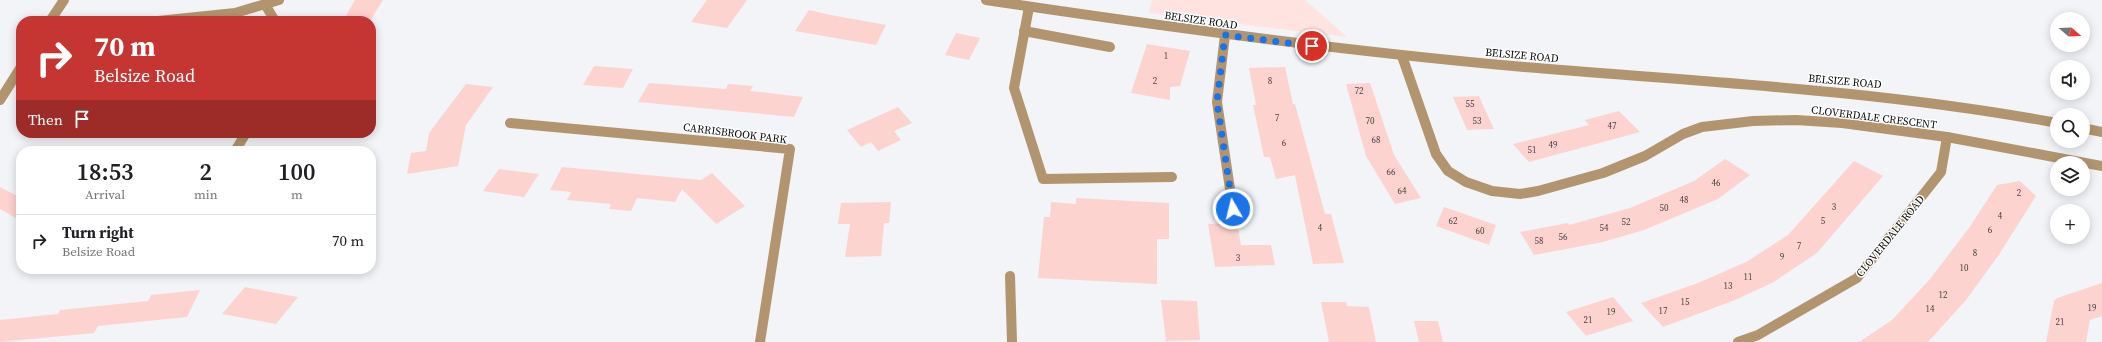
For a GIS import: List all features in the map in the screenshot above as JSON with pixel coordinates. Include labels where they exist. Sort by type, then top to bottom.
[{"type":"street","points":[[53,16],[64,0]]},
{"type":"street","points":[[205,16],[266,6],[279,0]]},
{"type":"street","name":"BELSIZE ROAD","points":[[986,0],[1225,35],[1402,56],[1854,94],[2000,112],[2050,122]]},
{"type":"street","points":[[266,6],[272,16]]},
{"type":"street","points":[[1029,7],[1014,88],[1043,179],[1172,177]]},
{"type":"street","points":[[1024,31],[1110,47]]},
{"type":"street","points":[[1225,35],[1217,102],[1233,209]]},
{"type":"street","name":"CLOVERDALE CRESCENT","points":[[1402,56],[1436,154],[1448,171],[1466,182],[1492,191],[1520,194],[1603,173],[1645,156],[1683,134],[1702,127],[1753,121],[1796,120],[1842,123],[1947,137],[2102,166]]},
{"type":"street","points":[[0,100],[16,75]]},
{"type":"street","name":"CARRISBROOK PARK","points":[[510,123],[790,149],[760,342]]},
{"type":"street","points":[[2090,129],[2102,132]]},
{"type":"street","name":"CLOVERDALE ROAD","points":[[1738,342],[1758,335],[1857,278],[1941,172],[1947,137]]},
{"type":"street","points":[[1010,276],[1012,342]]},
{"type":"shaded area","points":[[1152,0],[1305,0],[1347,37],[1149,13]]},
{"type":"building","points":[[355,0],[383,0],[373,16],[346,16]]},
{"type":"building","points":[[707,0],[747,0],[727,28],[691,22]]},
{"type":"building","points":[[809,10],[886,25],[876,45],[795,31]]},
{"type":"building","points":[[956,33],[980,38],[969,60],[945,55]]},
{"type":"building","points":[[1147,44],[1190,51],[1180,86],[1170,87],[1170,100],[1131,93]]},
{"type":"building","points":[[594,66],[633,69],[623,88],[583,85]]},
{"type":"building","points":[[1285,67],[1293,104],[1295,104],[1325,214],[1331,214],[1344,263],[1313,264],[1295,175],[1276,179],[1270,157],[1264,157],[1253,105],[1256,105],[1249,68]]},
{"type":"building","points":[[649,83],[726,89],[728,84],[753,86],[750,91],[803,97],[794,117],[638,102]]},
{"type":"building","points":[[1370,83],[1394,155],[1421,198],[1395,204],[1366,156],[1346,84]]},
{"type":"building","points":[[466,84],[493,87],[466,125],[458,166],[407,174],[411,153],[426,151],[429,133]]},
{"type":"building","points":[[1479,96],[1494,129],[1467,130],[1453,97]]},
{"type":"building","points":[[898,107],[912,123],[894,131],[901,140],[878,151],[871,142],[861,147],[847,130]]},
{"type":"building","points":[[1619,111],[1640,132],[1529,162],[1513,144],[1589,125],[1585,120]]},
{"type":"building","points":[[1725,159],[1750,175],[1718,199],[1644,230],[1603,242],[1534,255],[1520,232],[1568,223],[1569,225],[1630,208],[1694,181]]},
{"type":"building","points":[[1854,161],[1883,176],[1817,253],[1772,283],[1735,300],[1663,327],[1641,303],[1698,283],[1746,262],[1788,235]]},
{"type":"building","points":[[562,167],[701,180],[712,173],[745,206],[716,224],[682,189],[675,202],[637,198],[631,211],[609,209],[611,204],[567,200],[571,192],[550,190]]},
{"type":"building","points":[[499,169],[539,174],[524,197],[483,191]]},
{"type":"building","points":[[2020,181],[2036,196],[1998,256],[1966,300],[1928,342],[1859,342],[1892,320],[1930,279],[1969,228],[1997,185]]},
{"type":"building","points":[[0,187],[16,195],[16,218],[0,209]]},
{"type":"building","points":[[1076,198],[1169,203],[1169,239],[1157,239],[1157,284],[1038,278],[1044,217],[1050,217],[1051,202],[1076,204]]},
{"type":"building","points":[[891,202],[889,223],[884,223],[881,256],[845,257],[850,224],[838,224],[841,203]]},
{"type":"building","points":[[1444,207],[1496,225],[1489,245],[1436,226]]},
{"type":"building","points":[[1237,223],[1241,245],[1271,245],[1275,265],[1215,267],[1208,224]]},
{"type":"building","points":[[2102,283],[2102,316],[2090,320],[2086,342],[2046,342],[2054,301],[2057,298]]},
{"type":"building","points":[[245,287],[298,297],[276,324],[222,314]]},
{"type":"building","points":[[200,290],[187,317],[98,326],[94,333],[0,342],[0,320],[58,314],[60,310],[148,301],[151,295]]},
{"type":"building","points":[[1613,297],[1633,321],[1586,336],[1566,312]]},
{"type":"building","points":[[1161,300],[1197,301],[1200,340],[1166,341]]},
{"type":"building","points":[[1321,302],[1346,302],[1347,306],[1369,307],[1376,342],[1329,342]]},
{"type":"building","points":[[1414,321],[1438,321],[1443,342],[1419,342]]},
{"type":"route","points":[[1233,209],[1217,102],[1225,35],[1312,46]]}]
